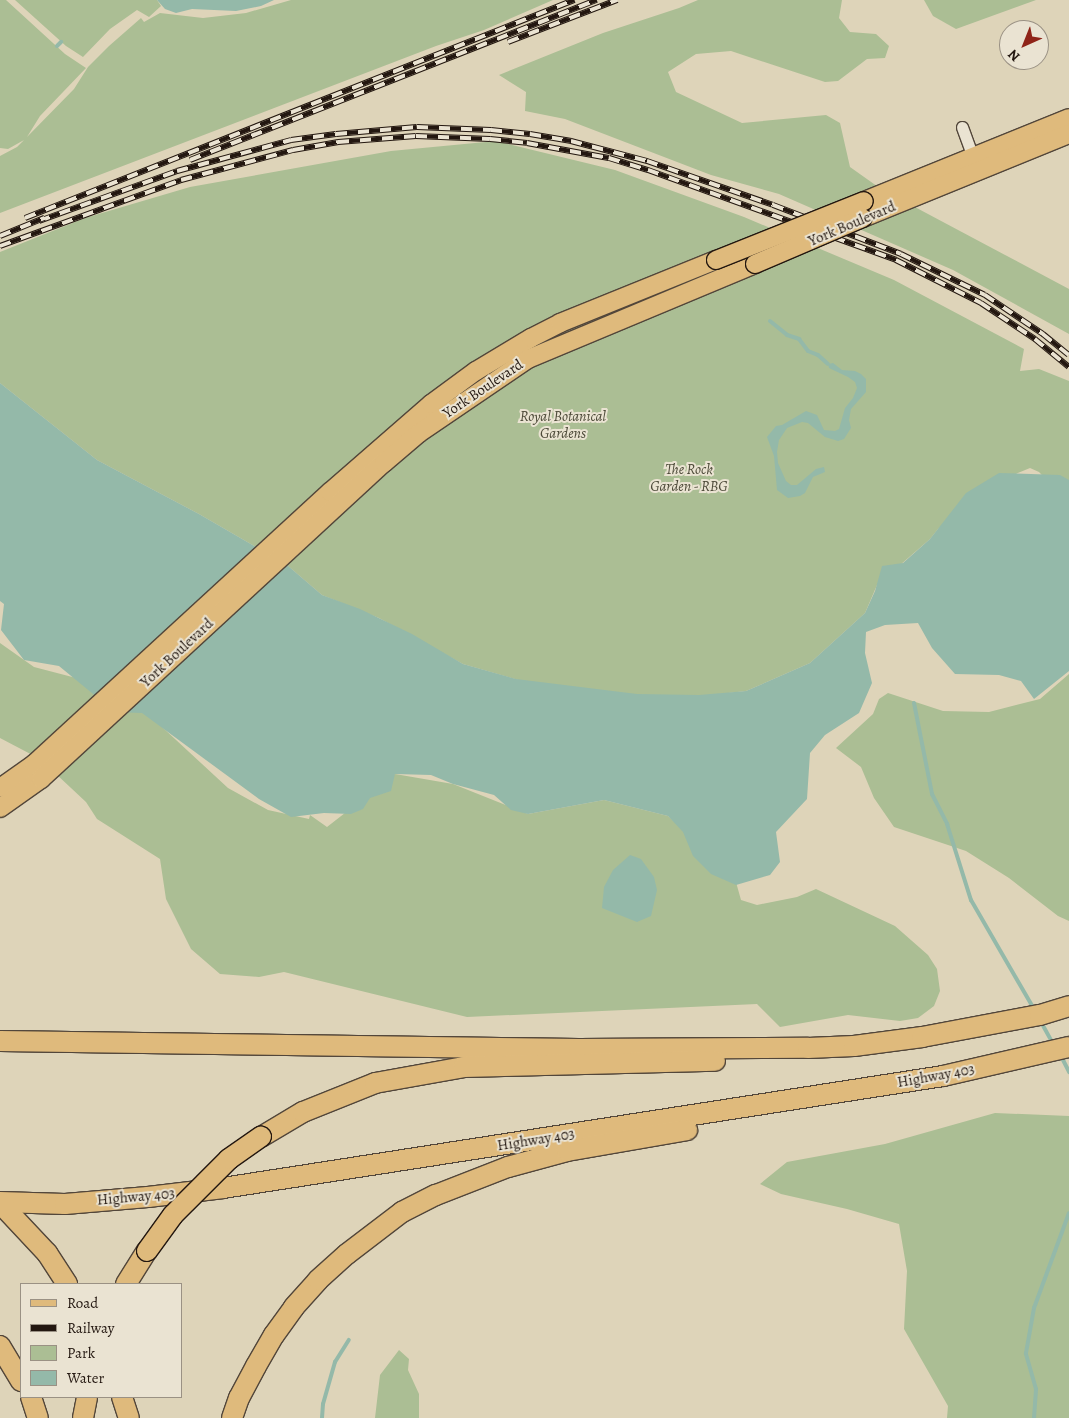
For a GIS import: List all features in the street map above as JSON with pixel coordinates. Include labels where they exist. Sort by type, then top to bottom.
[{"type":"highway","points":[[0,1041],[579,1048],[808,1048],[854,1046],[922,1037],[1040,1014],[1069,1006]]},
{"type":"highway","points":[[127,1283],[173,1215],[229,1159],[261,1136],[303,1112],[375,1083],[464,1067],[743,1060],[808,1048]]},
{"type":"highway","name":"Highway 403","points":[[0,1202],[65,1204],[223,1188],[944,1076],[1069,1048]]},
{"type":"highway","points":[[232,1418],[239,1398],[274,1334],[294,1307],[318,1280],[379,1228],[402,1212],[436,1194],[508,1167],[567,1151],[789,1112],[944,1076]]},
{"type":"highway","points":[[0,1202],[47,1253],[66,1283]]},
{"type":"highway","points":[[0,1346],[20,1379]]},
{"type":"highway","points":[[31,1398],[38,1418]]},
{"type":"highway","points":[[83,1418],[87,1398]]},
{"type":"highway","points":[[122,1398],[129,1418]]},
{"type":"main road","name":"York Boulevard","points":[[0,808],[336,497],[431,404],[476,372],[531,338],[560,323],[716,260],[864,209],[975,164],[1069,118]]},
{"type":"main road","name":"York Boulevard","points":[[975,164],[1069,134]]},
{"type":"main road","name":"York Boulevard","points":[[336,497],[419,433],[528,359],[754,264],[864,209]]},
{"type":"main road","name":"York Boulevard","points":[[0,788],[38,772]]},
{"type":"street","points":[[962,128],[975,164]]},
{"type":"green space","points":[[0,0],[6,0],[65,54],[86,68],[40,116],[27,137],[74,89],[88,67],[109,46],[141,18],[144,22],[160,13],[203,18],[246,13],[291,0],[553,0],[484,30],[436,46],[0,213],[0,156],[17,147],[24,140],[8,149],[0,148]]},
{"type":"green space","points":[[15,0],[157,0],[161,6],[149,17],[137,10],[110,29],[83,57],[66,46]]},
{"type":"green space","points":[[698,0],[842,0],[839,18],[850,32],[876,34],[889,46],[885,58],[867,59],[838,81],[825,82],[731,51],[696,54],[668,72],[676,92],[742,123],[826,115],[840,123],[850,167],[881,189],[1069,289],[1069,334],[953,270],[779,194],[711,175],[565,119],[525,111],[526,92],[499,75],[603,33]]},
{"type":"green space","points":[[924,0],[1036,0],[956,29],[933,16]]},
{"type":"green space","name":"Royal Botanical Gardens","points":[[496,141],[615,170],[744,217],[894,280],[1024,349],[1020,371],[1039,369],[1069,381],[1069,503],[1039,472],[1030,468],[984,487],[938,529],[930,539],[877,585],[865,613],[810,663],[746,691],[711,695],[591,701],[463,664],[379,618],[322,595],[287,565],[199,514],[97,460],[0,383],[0,252],[85,218],[190,187],[391,151]]},
{"type":"green space","points":[[0,643],[34,667],[122,690],[228,788],[268,810],[309,819],[310,815],[327,827],[395,774],[453,784],[528,814],[604,800],[668,816],[734,875],[741,900],[757,905],[797,897],[816,889],[895,926],[928,955],[937,969],[940,991],[934,1006],[918,1018],[900,1021],[848,1015],[780,1027],[757,1004],[467,1017],[284,972],[259,977],[220,974],[191,949],[166,899],[160,859],[97,819],[86,802],[40,759],[0,738]]},
{"type":"green space","points":[[1069,674],[1069,921],[1058,916],[1009,878],[966,851],[894,827],[874,798],[861,767],[836,748],[873,714],[879,699],[888,693],[943,711],[989,712],[1040,699]]},
{"type":"green space","points":[[995,1113],[1069,1116],[1069,1418],[947,1418],[948,1406],[904,1329],[907,1271],[899,1224],[847,1209],[781,1194],[760,1184],[787,1162],[885,1144]]},
{"type":"green space","points":[[399,1350],[409,1359],[408,1370],[419,1394],[419,1418],[375,1418],[380,1375]]},
{"type":"water","points":[[157,0],[274,0],[261,6],[236,11],[192,9],[176,13],[165,9]]},
{"type":"water","points":[[833,363],[842,370],[855,371],[861,374],[866,379],[866,392],[851,409],[849,420],[851,428],[844,439],[838,441],[825,437],[808,423],[802,422],[787,428],[779,440],[777,452],[778,463],[786,481],[791,485],[797,485],[816,469],[824,467],[825,472],[813,477],[805,493],[788,498],[777,490],[774,456],[767,437],[776,426],[782,425],[806,411],[817,415],[824,430],[835,431],[839,429],[845,408],[853,398],[857,388],[855,382],[848,377],[829,368],[828,364]]},
{"type":"water","points":[[0,383],[97,460],[199,514],[287,565],[322,595],[360,609],[412,634],[463,664],[516,679],[637,694],[699,695],[746,691],[810,663],[865,613],[875,591],[882,566],[903,563],[930,539],[966,493],[999,473],[1060,475],[1069,480],[1069,671],[1034,699],[1021,681],[999,675],[955,674],[932,648],[918,623],[885,625],[866,632],[865,653],[872,683],[859,713],[825,735],[810,753],[807,799],[776,832],[780,862],[770,875],[736,885],[711,874],[693,856],[683,832],[668,816],[604,800],[528,814],[511,810],[494,795],[453,784],[431,775],[395,774],[391,791],[370,798],[363,809],[351,814],[324,813],[291,817],[259,799],[142,713],[115,712],[59,666],[24,660],[1,630],[4,604],[0,601]]},
{"type":"water","points":[[630,855],[641,859],[654,877],[657,890],[651,916],[637,922],[602,908],[604,887],[613,870]]},
{"type":"waterway","points":[[57,46],[61,42]]},
{"type":"waterway","points":[[770,321],[787,335],[799,339],[808,351],[818,355],[828,364]]},
{"type":"waterway","points":[[914,703],[932,794],[947,824],[971,900],[1034,1009]]},
{"type":"waterway","points":[[1041,1022],[1053,1044]]},
{"type":"waterway","points":[[1061,1056],[1069,1072]]},
{"type":"waterway","points":[[1034,1418],[1036,1389],[1026,1353],[1034,1308],[1069,1213]]},
{"type":"waterway","points":[[322,1418],[323,1404],[335,1362],[349,1340]]},
{"type":"railway","points":[[25,218],[574,0]]},
{"type":"railway","points":[[190,160],[597,0]]},
{"type":"railway","points":[[508,42],[617,0]]},
{"type":"railway","points":[[39,221],[177,171],[291,140],[417,127],[491,130],[530,134],[571,141],[647,161],[773,205],[901,254],[985,295],[1043,334],[1069,355]]},
{"type":"railway","points":[[0,246],[181,180],[293,150],[338,142],[416,136],[490,139],[527,143],[609,158],[648,170],[896,260],[981,303],[1035,339],[1069,367]]},
{"type":"railway","points":[[0,236],[44,218]]},
{"type":"park label","name":"The Rock Garden - RBG","points":[[689,478]]}]
